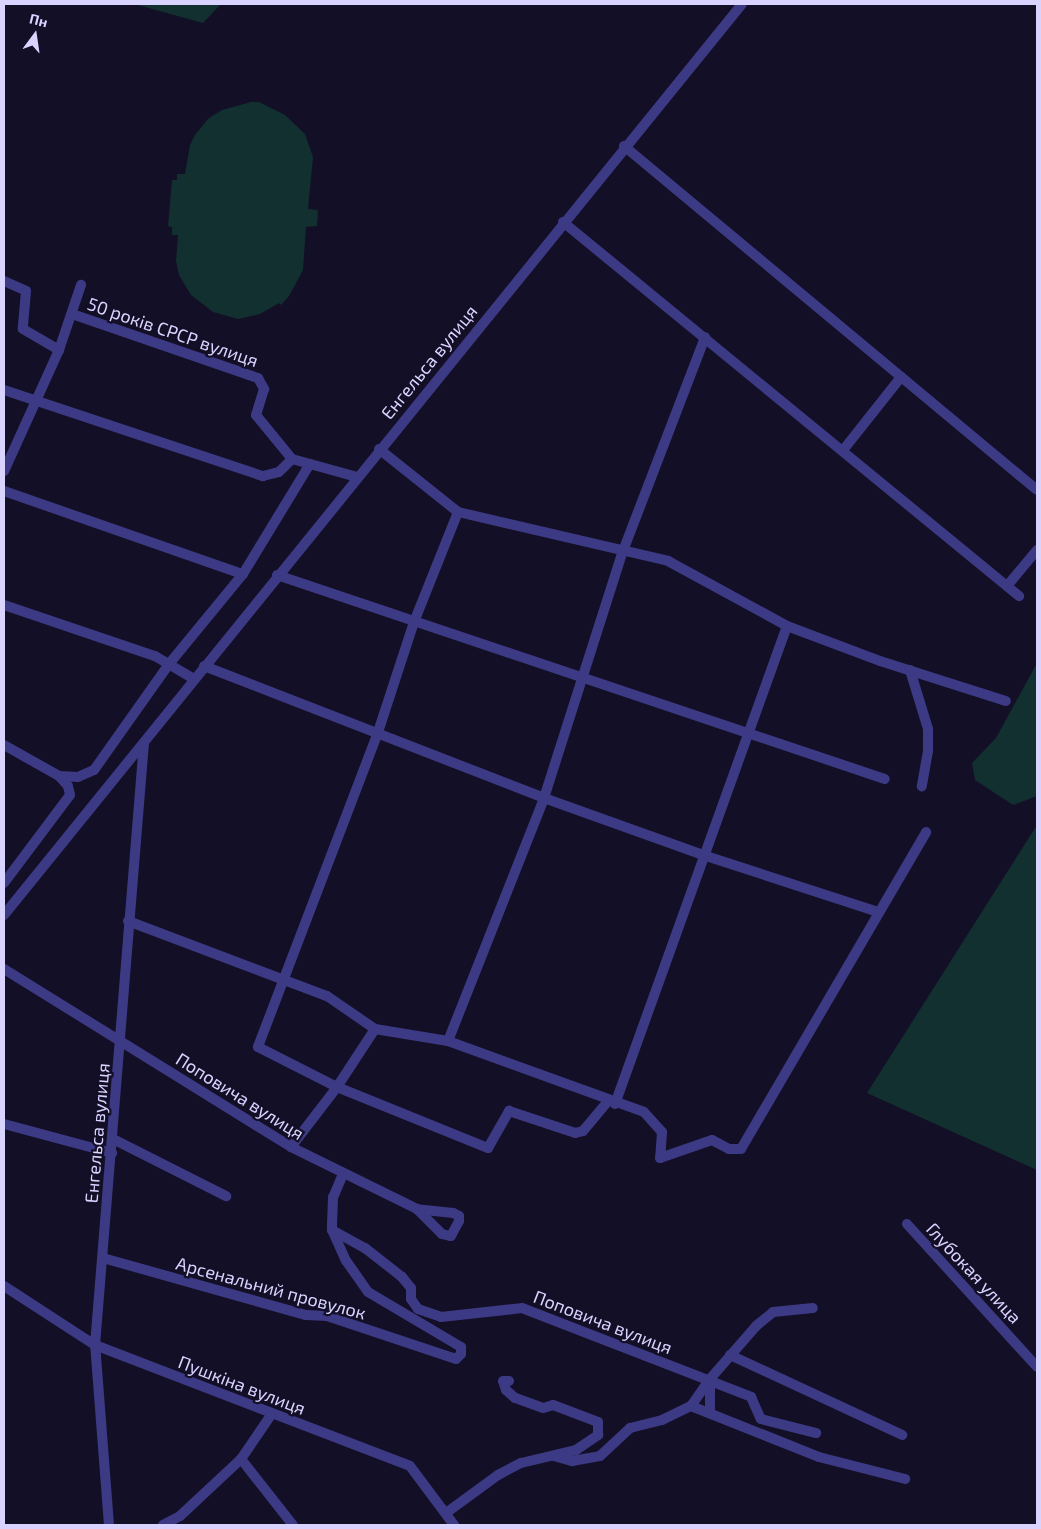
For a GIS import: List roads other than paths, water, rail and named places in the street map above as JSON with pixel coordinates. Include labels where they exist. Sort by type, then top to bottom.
[{"type":"street","name":"Енгельса вулиця","points":[[4,915],[144,744],[277,575],[624,146],[742,4]]},
{"type":"street","points":[[624,146],[1037,490]]},
{"type":"street","points":[[563,222],[844,449],[1019,596]]},
{"type":"street","points":[[4,281],[26,291],[23,329],[59,350]]},
{"type":"street","points":[[4,471],[37,403],[59,350],[81,285]]},
{"type":"street","name":"50 років СРСР вулиця","points":[[72,314],[258,378],[262,382],[264,389],[256,415],[292,459]]},
{"type":"street","points":[[448,1041],[544,798],[585,677],[623,551],[705,337]]},
{"type":"street","points":[[844,449],[901,377]]},
{"type":"street","points":[[4,390],[37,403],[263,476],[278,472],[292,459],[357,477]]},
{"type":"street","points":[[379,449],[458,512],[668,561],[787,626],[910,670],[1006,700]]},
{"type":"street","points":[[59,776],[78,777],[94,770],[169,664],[243,574],[310,464]]},
{"type":"street","points":[[4,492],[243,574]]},
{"type":"street","points":[[458,512],[414,622],[377,735],[258,1047],[337,1087],[488,1148],[509,1111],[575,1133],[583,1131],[612,1102],[706,856],[787,626]]},
{"type":"street","points":[[1007,586],[1037,550]]},
{"type":"street","points":[[277,575],[885,779]]},
{"type":"street","points":[[4,605],[155,656],[194,679]]},
{"type":"street","points":[[204,666],[377,735],[544,798],[706,856],[878,912]]},
{"type":"street","points":[[910,670],[928,729],[928,751],[922,786]]},
{"type":"street","name":"Енгельса вулиця","points":[[109,1525],[95,1346],[121,1042],[128,921],[144,744]]},
{"type":"street","points":[[4,745],[59,776],[68,786],[70,795],[4,883]]},
{"type":"street","points":[[128,921],[327,996],[375,1029],[448,1041],[644,1112],[662,1132],[660,1158],[712,1140],[729,1149],[741,1149],[926,832]]},
{"type":"street","name":"Поповича вулиця","points":[[4,969],[291,1147],[418,1209]]},
{"type":"street","points":[[291,1147],[337,1087],[375,1029]]},
{"type":"street","points":[[4,1124],[112,1153]]},
{"type":"street","points":[[113,1139],[226,1196]]},
{"type":"street","points":[[332,1230],[333,1197],[344,1174]]},
{"type":"street","name":"Глубокая улица","points":[[906,1224],[1037,1366]]},
{"type":"street","name":"Поповича вулиця","points":[[332,1230],[365,1248],[402,1277],[411,1288],[411,1299],[418,1308],[441,1318],[522,1308],[710,1379],[751,1397],[761,1419],[816,1433]]},
{"type":"street","name":"Арсенальний провулок","points":[[103,1258],[306,1315],[327,1316],[456,1358],[460,1354],[461,1347],[368,1292],[346,1262],[332,1230]]},
{"type":"street","name":"Пушкіна вулиця","points":[[4,1286],[95,1346],[271,1415],[343,1438],[410,1466],[454,1525]]},
{"type":"street","points":[[550,1456],[572,1460],[600,1456],[630,1428],[662,1420],[691,1406],[730,1355],[773,1312],[814,1308]]},
{"type":"street","points":[[730,1355],[902,1435]]},
{"type":"street","points":[[710,1379],[710,1412]]},
{"type":"street","points":[[446,1513],[498,1475],[521,1463],[585,1446],[598,1435],[600,1425],[586,1416],[553,1405],[543,1408],[515,1398],[506,1390],[502,1381],[509,1381]]},
{"type":"street","points":[[691,1406],[819,1457],[905,1479]]},
{"type":"street","points":[[162,1525],[180,1516],[241,1459],[271,1415]]},
{"type":"street","points":[[241,1459],[293,1525]]}]
